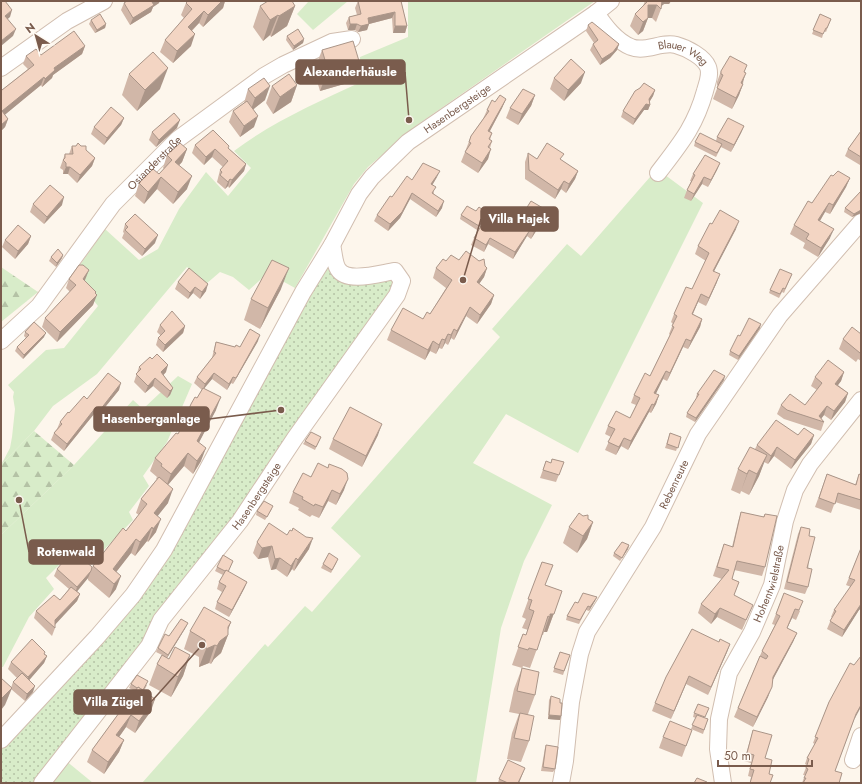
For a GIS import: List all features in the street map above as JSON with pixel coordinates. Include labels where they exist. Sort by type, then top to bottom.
[{"type":"street","points":[[1,68],[67,21],[104,1]]},
{"type":"street","name":"Hasenbergsteige","points":[[1,740],[97,637],[128,601],[164,550],[303,292],[332,245],[359,194],[394,155],[408,142],[496,80],[596,13],[611,1]]},
{"type":"street","name":"Blauer Weg","points":[[596,13],[607,29],[624,44],[632,48],[675,44],[694,53],[704,61],[708,67],[710,75],[697,118],[686,136],[658,172]]},
{"type":"street","name":"Osianderstraße","points":[[1,341],[39,306],[113,204],[159,156],[178,139],[264,76],[283,65],[332,42],[352,39]]},
{"type":"street","name":"Rebenreute","points":[[561,783],[571,702],[580,654],[587,632],[653,527],[702,428],[780,315],[861,222]]},
{"type":"street","name":"Hasenbergsteige","points":[[42,783],[149,646],[161,620],[240,521],[295,438],[397,295],[402,281],[395,271],[353,278],[342,275],[337,268],[332,245]]},
{"type":"street","name":"Hohentwielstraße","points":[[723,783],[718,749],[719,719],[729,673],[752,632],[772,585],[785,521],[795,490],[810,464],[861,400]]},
{"type":"street","points":[[852,760],[861,736]]},
{"type":"green space","points":[[309,1],[348,1],[313,30],[297,14]]},
{"type":"green space","points":[[408,1],[595,1],[417,125],[368,167],[354,184],[295,288],[268,273],[249,290],[233,277],[220,272],[206,284],[187,267],[97,374],[53,406],[34,431],[1,465],[10,448],[15,409],[13,397],[14,392],[8,385],[46,350],[64,348],[98,306],[73,275],[105,229],[139,260],[158,249],[179,209],[206,172],[228,196],[251,168],[234,151],[280,122],[361,82],[360,57],[408,37]]},
{"type":"green space","points":[[657,169],[703,203],[578,453],[506,414],[473,463],[552,505],[524,561],[501,628],[476,783],[142,783],[265,644],[268,647],[305,606],[312,612],[361,556],[331,528],[500,337],[492,329],[567,244],[581,256]]},
{"type":"green space","points":[[332,252],[339,277],[394,275],[396,294],[41,783],[1,783],[1,750],[138,596]]},
{"type":"green space","points":[[1,267],[38,292],[1,322]]},
{"type":"green space","points":[[178,376],[192,384],[167,442],[143,476],[149,486],[129,512],[133,520],[92,562],[73,551],[46,578],[54,589],[29,617],[3,667],[1,667],[1,535],[74,465],[133,400],[143,409]]},
{"type":"green space","points":[[34,431],[74,465],[1,535],[1,465]]},
{"type":"green space","points":[[65,760],[93,783],[49,783]]},
{"type":"building","points":[[1,1],[5,1],[12,10],[5,16],[16,29],[1,41]]},
{"type":"building","points":[[127,1],[153,1],[152,2],[154,5],[133,18],[124,3]]},
{"type":"building","points":[[188,1],[222,1],[208,15],[204,11],[188,27],[195,34],[177,51],[165,40],[192,9],[186,3]]},
{"type":"building","points":[[268,1],[292,1],[295,6],[270,20],[260,6]]},
{"type":"building","points":[[358,1],[401,1],[407,26],[395,26],[395,12],[368,18],[369,24],[361,26],[357,24],[350,24],[349,17],[361,14]]},
{"type":"building","points":[[648,1],[662,1],[661,9],[657,5],[648,5],[648,18],[643,22],[635,14]]},
{"type":"building","points":[[100,14],[106,24],[97,30],[91,20]]},
{"type":"building","points":[[820,14],[831,19],[823,34],[813,30]]},
{"type":"building","points":[[592,22],[619,44],[613,52],[602,59],[593,44],[598,40],[588,25]]},
{"type":"building","points":[[298,29],[304,39],[294,46],[287,36]]},
{"type":"building","points":[[74,31],[85,46],[54,68],[55,70],[45,79],[44,77],[2,111],[8,119],[1,125],[1,89],[2,90],[34,65],[26,56],[36,49],[41,55]]},
{"type":"building","points":[[353,41],[359,61],[328,70],[322,50]]},
{"type":"building","points":[[153,52],[168,68],[145,90],[129,74]]},
{"type":"building","points":[[730,56],[747,65],[744,72],[746,73],[741,83],[743,84],[736,98],[717,88],[723,75],[721,74],[721,71]]},
{"type":"building","points":[[571,59],[585,72],[568,90],[554,78]]},
{"type":"building","points":[[289,74],[297,85],[280,97],[272,86]]},
{"type":"building","points":[[264,78],[270,86],[255,98],[248,89]]},
{"type":"building","points":[[644,83],[655,90],[649,99],[650,105],[646,104],[635,119],[623,111],[635,91]]},
{"type":"building","points":[[523,89],[535,95],[522,114],[510,108]]},
{"type":"building","points":[[500,95],[506,99],[488,131],[492,133],[489,139],[492,141],[488,147],[491,149],[482,163],[465,152],[471,143],[469,142],[471,136],[489,111],[487,110],[492,100],[495,102]]},
{"type":"building","points":[[247,101],[258,116],[244,126],[233,111]]},
{"type":"building","points":[[111,107],[124,118],[107,138],[94,127]]},
{"type":"building","points":[[174,113],[180,120],[159,140],[152,132]]},
{"type":"building","points":[[728,118],[744,126],[734,145],[717,137]]},
{"type":"building","points":[[213,130],[229,146],[228,148],[246,164],[232,180],[230,179],[228,182],[220,175],[222,172],[220,170],[228,161],[215,149],[206,157],[195,145]]},
{"type":"building","points":[[861,131],[861,157],[848,149]]},
{"type":"building","points":[[700,133],[722,144],[717,153],[695,142]]},
{"type":"building","points":[[78,143],[81,146],[86,146],[86,150],[95,158],[80,175],[70,167],[66,167],[66,163],[63,160],[65,158],[65,154],[73,154],[72,146],[76,146]]},
{"type":"building","points":[[180,143],[187,149],[175,162],[192,176],[178,192],[161,177],[148,192],[139,183],[153,169],[159,174],[172,160],[167,155]]},
{"type":"building","points":[[547,143],[564,154],[560,159],[578,171],[569,184],[564,181],[558,190],[529,170],[528,153],[537,159]]},
{"type":"building","points":[[705,155],[720,163],[711,180],[704,177],[694,194],[687,190],[695,175],[693,174]]},
{"type":"building","points":[[423,163],[440,171],[431,184],[436,187],[432,193],[444,201],[438,211],[412,193],[402,212],[390,224],[377,215],[390,196],[392,197],[407,176],[412,180]]},
{"type":"building","points":[[838,171],[850,178],[833,205],[829,203],[818,220],[834,229],[821,248],[806,239],[809,234],[794,225],[808,201],[812,203],[831,175],[833,176]]},
{"type":"building","points":[[50,185],[64,197],[47,217],[33,204]]},
{"type":"building","points":[[861,191],[861,210],[854,214],[845,208]]},
{"type":"building","points":[[531,201],[548,211],[534,232],[530,230],[515,252],[490,238],[486,245],[474,238],[484,221],[504,231],[510,219],[514,221],[520,210],[524,212]]},
{"type":"building","points":[[467,206],[476,211],[479,207],[487,213],[479,226],[461,215]]},
{"type":"building","points":[[720,210],[739,221],[713,271],[720,274],[709,298],[701,294],[692,314],[702,319],[691,341],[686,339],[670,373],[666,371],[654,393],[659,395],[654,405],[652,404],[631,441],[624,438],[619,447],[608,442],[615,429],[608,426],[616,411],[630,418],[640,398],[634,395],[645,373],[650,376],[674,327],[672,326],[677,316],[674,314],[686,287],[692,289],[709,253],[698,246],[710,223],[712,224]]},
{"type":"building","points":[[135,214],[158,235],[145,249],[125,230],[128,227],[125,224]]},
{"type":"building","points":[[18,225],[31,236],[18,251],[5,240]]},
{"type":"building","points":[[58,249],[63,255],[57,263],[51,257]]},
{"type":"building","points":[[466,251],[479,261],[484,259],[485,266],[487,268],[477,282],[494,295],[480,315],[470,307],[457,331],[454,329],[451,335],[448,334],[445,340],[442,339],[439,345],[433,341],[428,350],[391,330],[403,308],[423,319],[427,312],[430,314],[452,280],[436,268],[443,259],[446,261],[451,255],[459,260]]},
{"type":"building","points":[[272,260],[289,268],[268,308],[251,299]]},
{"type":"building","points":[[79,265],[83,265],[89,270],[83,279],[96,292],[95,293],[97,295],[60,332],[45,318],[76,285],[69,279]]},
{"type":"building","points":[[189,268],[208,284],[202,292],[195,287],[190,293],[178,282]]},
{"type":"building","points":[[780,269],[792,274],[785,289],[783,288],[780,294],[770,290]]},
{"type":"building","points":[[172,311],[185,326],[165,345],[158,338],[165,331],[160,325]]},
{"type":"building","points":[[749,318],[761,324],[739,356],[730,351]]},
{"type":"building","points":[[34,322],[46,333],[24,355],[17,347],[29,335],[25,332]]},
{"type":"building","points":[[852,327],[861,334],[860,353],[843,339]]},
{"type":"building","points":[[250,329],[260,335],[236,378],[233,377],[229,384],[214,373],[205,384],[197,377],[216,353],[214,352],[216,342],[240,347]]},
{"type":"building","points":[[157,354],[168,365],[161,372],[173,388],[170,391],[155,378],[148,386],[136,374],[141,369],[139,367],[150,357],[152,359]]},
{"type":"building","points":[[828,360],[844,372],[835,384],[848,393],[834,411],[827,406],[819,416],[824,422],[787,410],[781,405],[790,394],[805,405],[822,383],[815,377]]},
{"type":"building","points":[[714,370],[725,376],[696,418],[687,413],[699,394],[697,394]]},
{"type":"building","points":[[108,373],[121,383],[100,410],[96,407],[67,444],[54,433],[62,424],[60,422],[84,396],[87,399]]},
{"type":"building","points":[[203,388],[221,397],[197,441],[206,448],[197,461],[188,453],[171,474],[161,466],[162,464],[155,458],[176,433],[178,434],[190,412],[188,411],[191,404]]},
{"type":"building","points":[[350,407],[382,424],[366,456],[333,439]]},
{"type":"building","points":[[776,420],[798,435],[804,428],[814,435],[795,460],[777,447],[771,456],[757,445]]},
{"type":"building","points":[[311,432],[321,437],[316,447],[305,441]]},
{"type":"building","points":[[670,433],[681,437],[678,448],[667,444]]},
{"type":"building","points":[[750,447],[767,455],[757,474],[749,470],[747,474],[738,469]]},
{"type":"building","points":[[552,459],[564,462],[559,475],[543,470],[546,461],[551,463]]},
{"type":"building","points":[[318,463],[328,468],[329,464],[342,469],[347,473],[348,479],[340,494],[332,490],[323,507],[315,504],[314,506],[302,499],[303,497],[293,492],[303,473],[311,477]]},
{"type":"building","points":[[827,474],[856,485],[859,474],[861,475],[861,500],[838,493],[835,504],[819,498]]},
{"type":"building","points":[[159,477],[173,489],[154,513],[161,519],[153,529],[152,527],[140,542],[136,539],[113,569],[121,576],[114,584],[93,566],[123,528],[126,531],[147,504],[141,499]]},
{"type":"building","points":[[264,501],[273,506],[267,517],[257,511]]},
{"type":"building","points":[[741,512],[764,517],[765,514],[777,516],[765,567],[737,561],[732,579],[739,582],[734,595],[753,605],[746,620],[720,608],[715,614],[701,604],[729,570],[717,567],[724,544],[733,547]]},
{"type":"building","points":[[579,513],[583,516],[588,515],[588,519],[593,522],[583,536],[569,527]]},
{"type":"building","points":[[269,523],[287,535],[293,528],[306,537],[313,538],[298,560],[296,558],[291,566],[280,558],[275,559],[272,546],[262,548],[257,542]]},
{"type":"building","points":[[801,527],[810,529],[809,536],[815,537],[807,568],[812,569],[808,587],[787,582]]},
{"type":"building","points":[[622,542],[629,545],[622,558],[614,553]]},
{"type":"building","points":[[861,548],[861,604],[844,630],[830,621],[836,611],[834,610],[855,580],[849,578]]},
{"type":"building","points":[[73,550],[92,567],[91,571],[77,587],[57,569]]},
{"type":"building","points":[[329,553],[338,559],[332,570],[323,564]]},
{"type":"building","points":[[223,555],[233,561],[228,572],[217,567]]},
{"type":"building","points":[[542,562],[553,565],[545,585],[562,591],[554,614],[550,614],[550,617],[548,616],[537,650],[529,648],[528,650],[518,647],[523,634],[526,635],[534,611],[529,609],[532,600],[528,599]]},
{"type":"building","points":[[226,570],[247,582],[232,610],[217,602],[226,586],[219,582]]},
{"type":"building","points":[[71,587],[80,594],[55,620],[55,628],[36,611],[54,595],[60,600]]},
{"type":"building","points":[[583,593],[597,597],[590,607],[588,606],[580,620],[567,616],[575,602],[578,603]]},
{"type":"building","points":[[784,593],[803,601],[799,610],[795,609],[787,628],[797,633],[773,677],[772,687],[757,717],[738,708],[760,656],[766,659],[768,656],[762,651],[780,616],[776,614]]},
{"type":"building","points":[[204,607],[231,622],[228,627],[228,635],[220,641],[217,646],[215,645],[206,649],[205,640],[190,631]]},
{"type":"building","points":[[181,619],[188,623],[168,655],[158,648],[165,634],[169,636]]},
{"type":"building","points":[[692,629],[719,642],[720,639],[730,644],[711,687],[689,676],[674,711],[655,703],[666,677]]},
{"type":"building","points":[[32,639],[47,656],[28,677],[11,662]]},
{"type":"building","points":[[175,647],[190,655],[178,677],[157,664],[162,655],[169,659]]},
{"type":"building","points":[[560,652],[570,655],[564,671],[554,668]]},
{"type":"building","points":[[861,656],[861,705],[856,714],[835,771],[842,773],[839,783],[803,783],[808,769],[806,768],[809,759],[807,758],[818,738],[815,737],[829,702],[850,663],[854,665]]},
{"type":"building","points":[[522,668],[539,672],[535,695],[517,691]]},
{"type":"building","points":[[22,673],[35,686],[27,694],[13,682]]},
{"type":"building","points":[[137,675],[148,681],[143,690],[131,684]]},
{"type":"building","points":[[1,678],[12,688],[1,699]]},
{"type":"building","points":[[138,687],[155,699],[139,721],[131,715],[116,735],[124,740],[108,762],[92,750]]},
{"type":"building","points":[[551,696],[560,699],[560,703],[562,703],[561,716],[549,715]]},
{"type":"building","points":[[698,704],[709,708],[705,717],[694,713]]},
{"type":"building","points":[[520,713],[534,716],[529,741],[514,738]]},
{"type":"building","points":[[697,715],[708,719],[704,730],[692,725]]},
{"type":"building","points":[[670,721],[692,730],[686,746],[663,737]]},
{"type":"building","points":[[753,730],[772,735],[765,758],[772,760],[769,774],[773,775],[770,783],[750,783],[754,770],[750,769],[754,755],[747,753]]},
{"type":"building","points":[[546,745],[558,747],[555,769],[543,767]]},
{"type":"building","points":[[508,760],[525,768],[518,783],[508,783],[499,779]]},
{"type":"building","points":[[697,778],[707,782],[707,783],[694,783]]},
{"type":"place","name":"Alexanderhäusle","points":[[409,120]]},
{"type":"place","name":"Villa Hajek","points":[[463,280]]},
{"type":"place","name":"Hasenberganlage","points":[[281,410]]},
{"type":"place","name":"Rotenwald","points":[[19,500]]},
{"type":"place","name":"Villa Zügel","points":[[202,645]]}]
